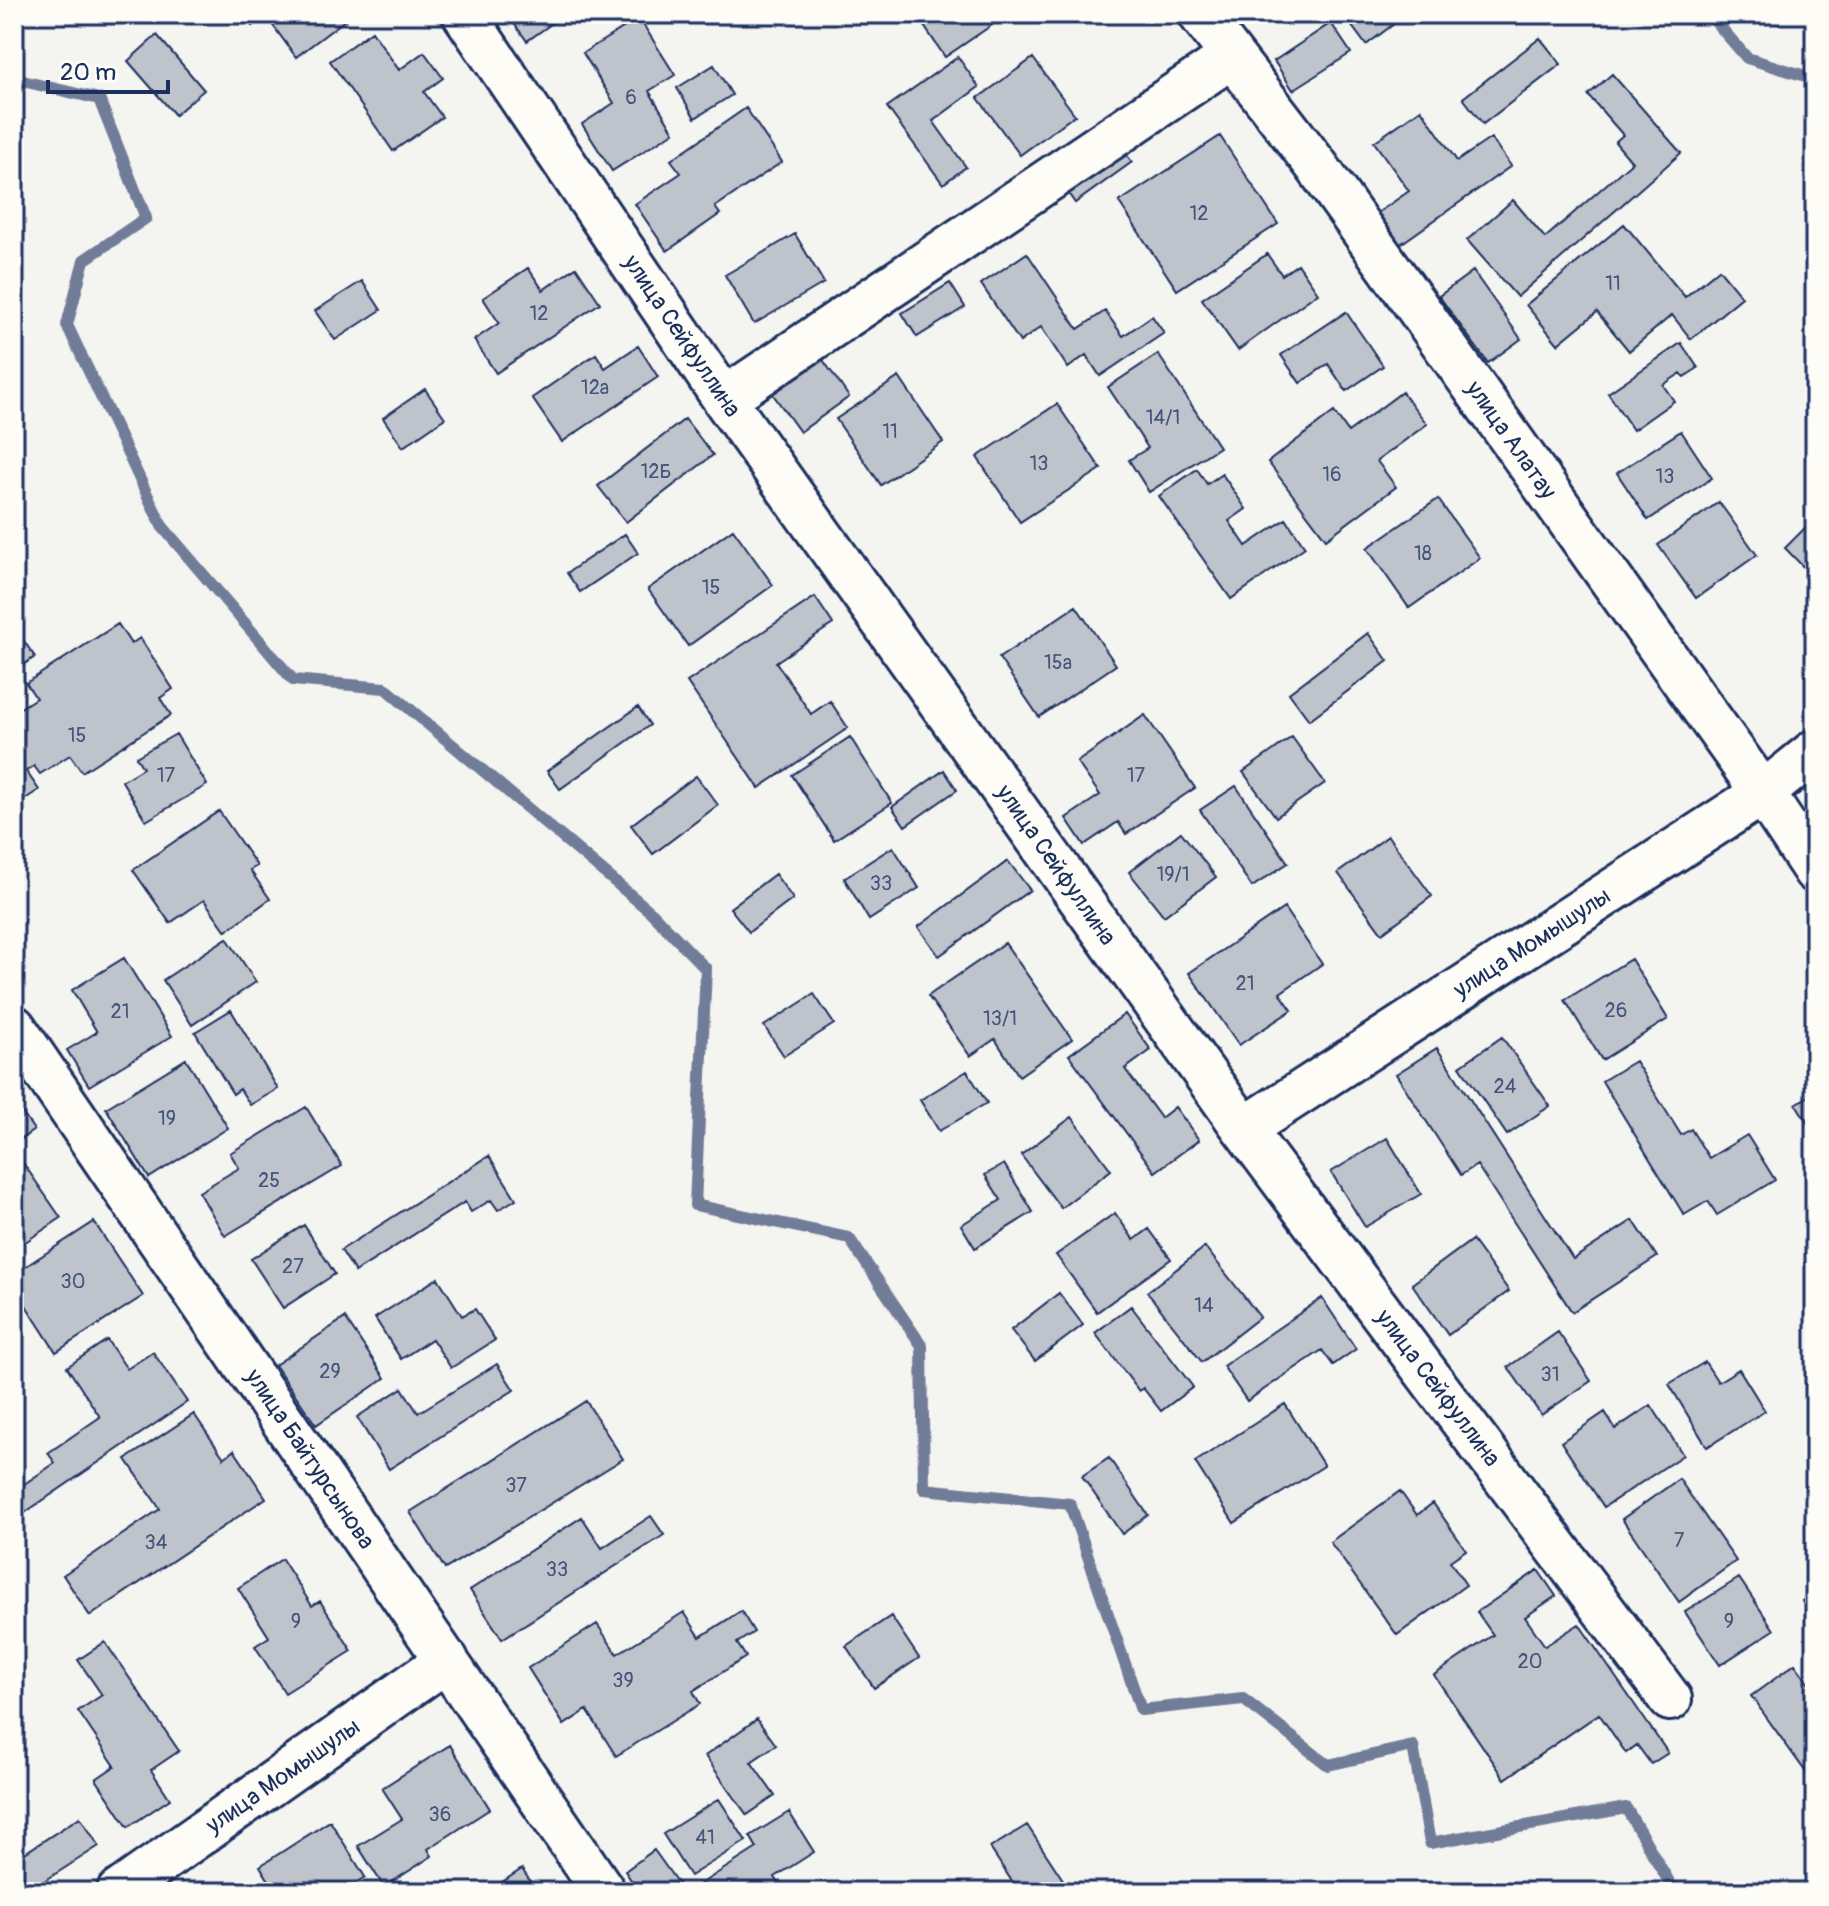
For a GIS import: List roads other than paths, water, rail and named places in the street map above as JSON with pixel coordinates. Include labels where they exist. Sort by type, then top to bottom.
[{"type":"street","name":"улица Сейфуллина","points":[[464,14],[724,399],[1244,1129],[1670,1699]]},
{"type":"street","name":"улица Алатау","points":[[1200,14],[1316,165],[1763,793],[1815,871]]},
{"type":"street","points":[[724,399],[1231,57]]},
{"type":"street","name":"улица Момышулы","points":[[1244,1129],[1763,793],[1815,751]]},
{"type":"street","name":"улица Байтурсынова","points":[[14,1027],[604,1892]]},
{"type":"street","name":"улица Момышулы","points":[[118,1892],[447,1660]]},
{"type":"waterway","points":[[1709,14],[1747,58],[1815,79]]},
{"type":"waterway","points":[[14,79],[99,99],[146,218],[84,260],[67,325],[162,526],[293,680],[385,688],[652,913],[706,969],[695,1205],[849,1238],[922,1346],[924,1489],[1070,1504],[1141,1710],[1243,1699],[1328,1765],[1413,1746],[1430,1843],[1626,1808],[1675,1892]]}]
